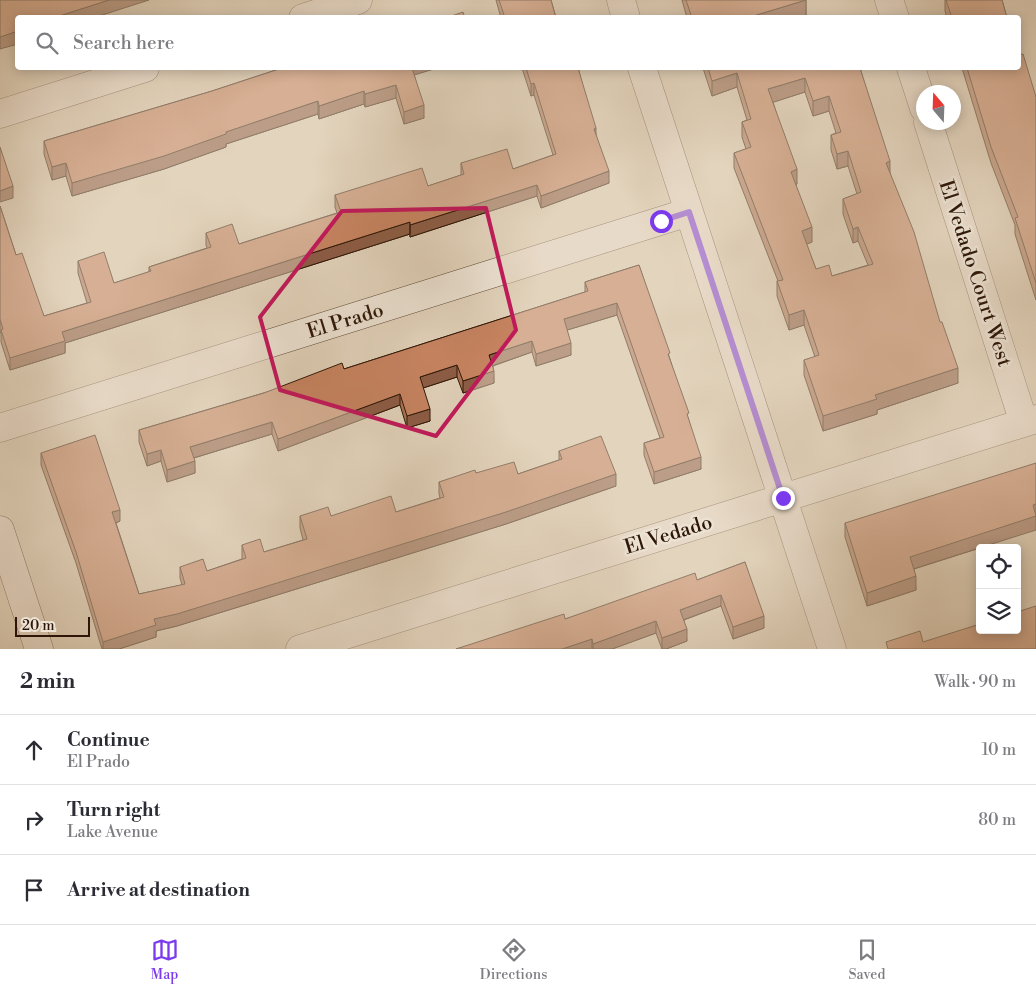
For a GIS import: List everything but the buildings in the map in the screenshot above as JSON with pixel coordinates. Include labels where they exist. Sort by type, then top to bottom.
[{"type":"street","points":[[312,15],[358,0]]},
{"type":"street","points":[[620,0],[625,15]]},
{"type":"street","points":[[889,0],[894,15]]},
{"type":"street","points":[[0,114],[139,70]]},
{"type":"street","points":[[643,70],[832,649]]},
{"type":"street","points":[[912,70],[917,85]]},
{"type":"street","name":"El Vedado Court West","points":[[931,130],[1030,421]]},
{"type":"street","name":"El Prado","points":[[0,428],[689,212]]},
{"type":"street","name":"El Vedado","points":[[300,649],[1030,421]]},
{"type":"street","points":[[0,530],[39,649]]},
{"type":"highlighted area","points":[[486,208],[516,330],[436,436],[280,390],[260,317],[342,211]]},
{"type":"route","points":[[661,221],[689,212],[783,498]]}]
